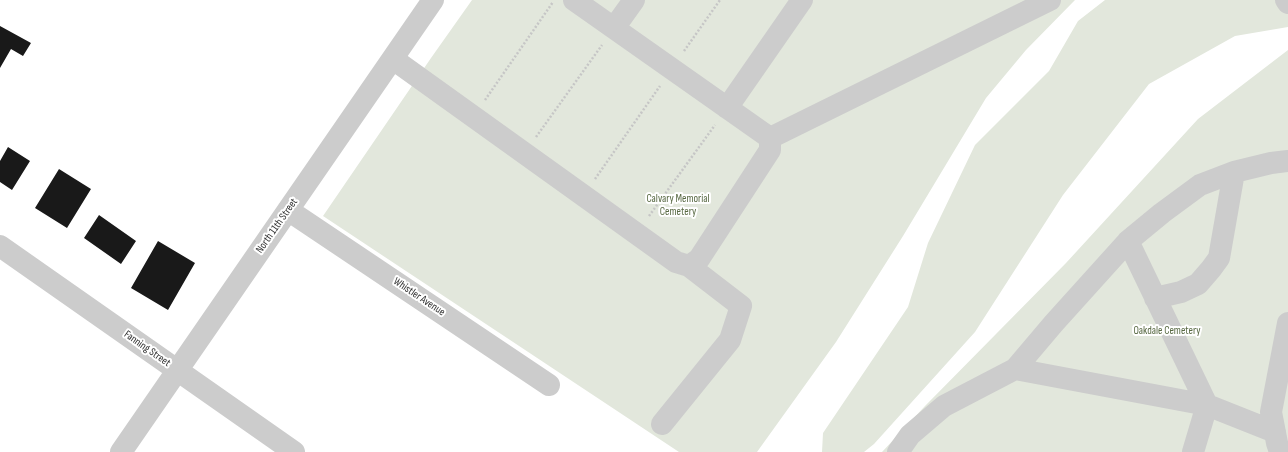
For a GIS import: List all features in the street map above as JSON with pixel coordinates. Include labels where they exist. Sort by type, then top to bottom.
[{"type":"street","name":"North 11th Street","points":[[120,452],[433,0]]},
{"type":"street","points":[[574,0],[770,138]]},
{"type":"street","points":[[614,28],[634,0]]},
{"type":"street","points":[[727,108],[802,0]]},
{"type":"street","points":[[770,138],[1050,0]]},
{"type":"street","points":[[392,59],[676,262],[689,266],[741,306],[730,340],[662,424]]},
{"type":"street","points":[[689,266],[699,259],[770,150],[770,138]]},
{"type":"street","points":[[898,452],[910,435],[944,406],[1015,369],[1054,323],[1128,241],[1162,213],[1200,185],[1234,172],[1288,161]]},
{"type":"street","points":[[1155,298],[1181,292],[1198,284],[1219,258],[1234,172]]},
{"type":"street","name":"Whistler Avenue","points":[[288,210],[549,385]]},
{"type":"street","points":[[1128,241],[1207,405],[1193,452]]},
{"type":"street","name":"Fanning Street","points":[[0,246],[294,452]]},
{"type":"street","points":[[1280,444],[1271,412],[1288,323]]},
{"type":"street","points":[[1015,369],[1207,405],[1280,444]]},
{"type":"path","points":[[474,117],[555,0]]},
{"type":"path","points":[[583,195],[720,0]]},
{"type":"path","points":[[524,153],[614,28]]},
{"type":"path","points":[[637,234],[727,108]]},
{"type":"green space","name":"Calvary Memorial Cemetery","points":[[472,0],[1075,0],[1026,50],[986,98],[903,236],[836,342],[757,452],[679,452],[323,216]]},
{"type":"green space","points":[[1105,0],[1288,0],[1288,27],[1235,36],[1149,84],[1063,195],[975,332],[874,444],[864,452],[822,452],[823,433],[908,307],[928,243],[975,145],[1049,71],[1078,21]]},
{"type":"green space","name":"Oakdale Cemetery","points":[[1288,50],[1288,452],[882,452],[925,406],[1066,263],[1198,119]]},
{"type":"building","points":[[0,26],[31,43],[23,56],[11,49],[0,68]]},
{"type":"building","points":[[8,147],[30,161],[12,190],[0,182],[0,161]]},
{"type":"building","points":[[59,169],[91,189],[67,228],[35,208]]},
{"type":"building","points":[[99,215],[136,241],[121,264],[84,238]]},
{"type":"building","points":[[158,241],[195,263],[168,310],[131,288]]}]
